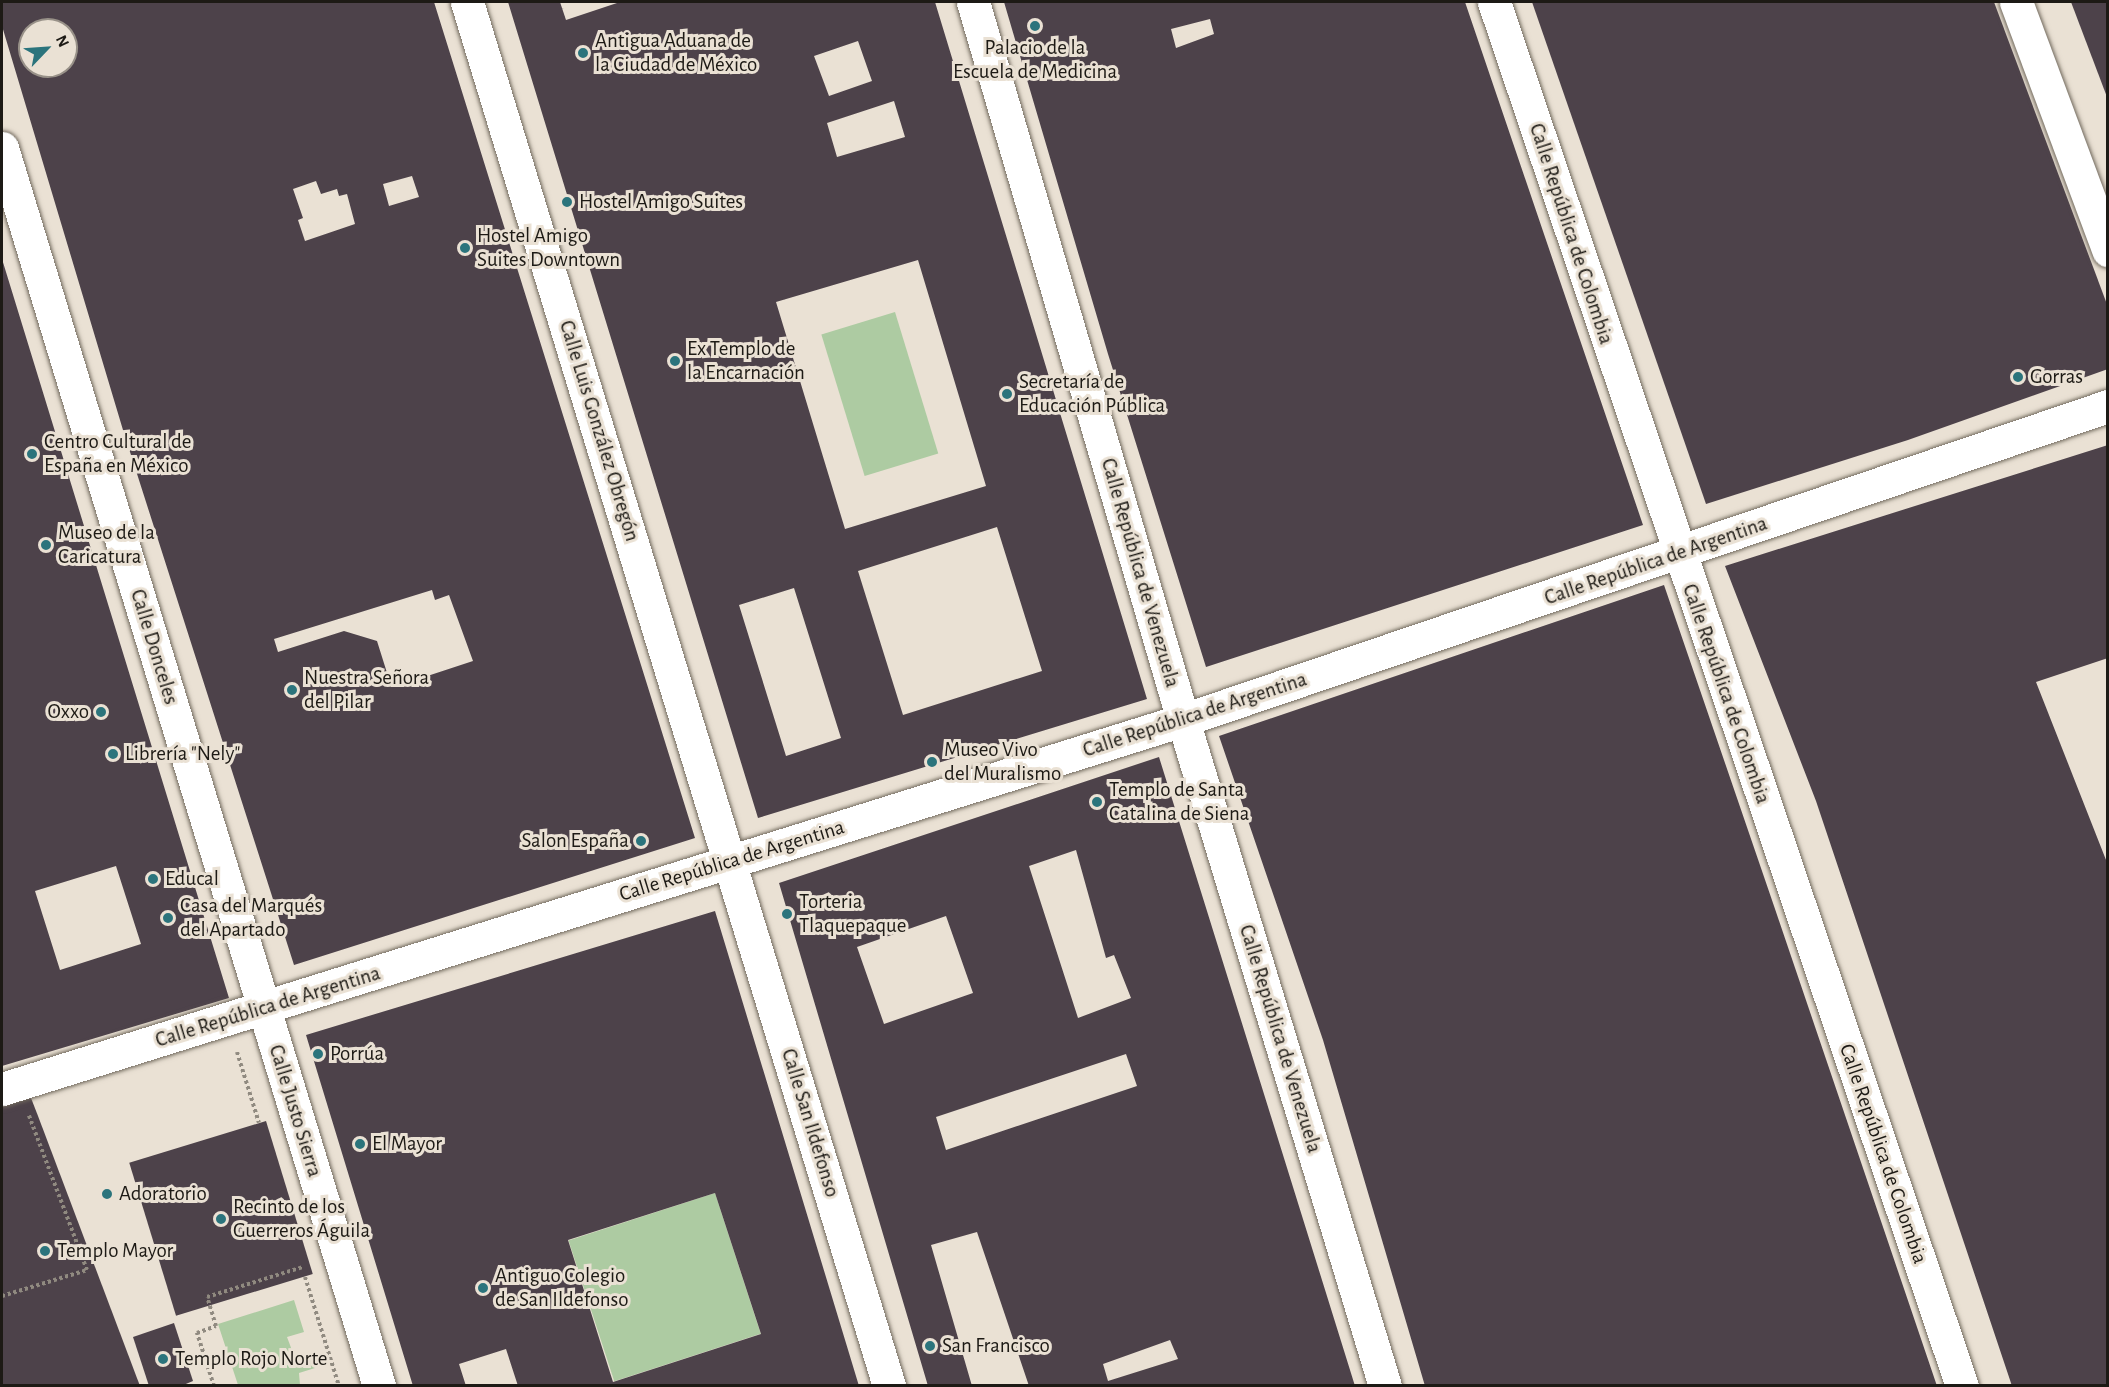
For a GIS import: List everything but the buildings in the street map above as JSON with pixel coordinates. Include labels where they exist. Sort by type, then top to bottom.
[{"type":"street","name":"Calle Luis González Obregón","points":[[467,2],[732,861]]},
{"type":"street","name":"Calle República de Venezuela","points":[[973,2],[1183,720],[1385,1386]]},
{"type":"street","name":"Calle República de Colombia","points":[[1494,2],[1678,555],[1962,1386]]},
{"type":"street","points":[[2016,2],[2108,250]]},
{"type":"street","name":"Calle Donceles","points":[[2,148],[264,1009]]},
{"type":"street","name":"Calle República de Argentina","points":[[2,1089],[1183,720],[1678,555],[2108,406]]},
{"type":"street","name":"Calle San Ildefonso","points":[[732,861],[889,1386]]},
{"type":"street","name":"Calle Justo Sierra","points":[[264,1009],[379,1386]]},
{"type":"path","points":[[226,1053],[236,1050],[259,1123]]},
{"type":"path","points":[[2,1296],[87,1269],[27,1109]]},
{"type":"path","points":[[214,1386],[197,1333],[216,1326],[207,1298],[303,1267]]},
{"type":"path","points":[[305,1277],[339,1386]]},
{"type":"green space","points":[[895,312],[938,454],[865,476],[821,335]]},
{"type":"green space","points":[[715,1193],[761,1334],[614,1381],[569,1241]]},
{"type":"green space","points":[[294,1300],[304,1332],[287,1337],[296,1361],[312,1357],[315,1368],[299,1373],[300,1385],[238,1385],[218,1324]]},
{"type":"place","name":"Palacio de la Escuela de Medicina","points":[[1035,26]]},
{"type":"place","name":"Antigua Aduana de la Ciudad de México","points":[[583,53]]},
{"type":"place","name":"Hostel Amigo Suites","points":[[567,202]]},
{"type":"place","name":"Hostel Amigo Suites Downtown","points":[[465,248]]},
{"type":"place","name":"Ex Templo de la Encarnación","points":[[675,361]]},
{"type":"place","name":"Gorras","points":[[2018,377]]},
{"type":"place","name":"Secretaría de Educación Pública","points":[[1007,394]]},
{"type":"place","name":"Centro Cultural de España en México","points":[[32,454]]},
{"type":"place","name":"Museo de la Caricatura","points":[[46,545]]},
{"type":"place","name":"Nuestra Señora del Pilar","points":[[292,690]]},
{"type":"place","name":"Oxxo","points":[[101,712]]},
{"type":"place","name":"Librería \"Nely\"","points":[[113,754]]},
{"type":"place","name":"Museo Vivo del Muralismo","points":[[932,762]]},
{"type":"place","name":"Templo de Santa Catalina de Siena","points":[[1097,802]]},
{"type":"place","name":"Salon España","points":[[641,841]]},
{"type":"place","name":"Educal","points":[[153,879]]},
{"type":"place","name":"Torteria Tlaquepaque","points":[[787,914]]},
{"type":"place","name":"Casa del Marqués del Apartado","points":[[168,918]]},
{"type":"place","name":"Porrúa","points":[[318,1054]]},
{"type":"place","name":"El Mayor","points":[[360,1144]]},
{"type":"place","name":"Adoratorio","points":[[107,1194]]},
{"type":"place","name":"Recinto de los Guerreros Águila","points":[[221,1219]]},
{"type":"place","name":"Templo Mayor","points":[[45,1251]]},
{"type":"place","name":"Antiguo Colegio de San Ildefonso","points":[[483,1288]]},
{"type":"place","name":"San Francisco","points":[[930,1346]]},
{"type":"place","name":"Templo Rojo Norte","points":[[163,1359]]}]
